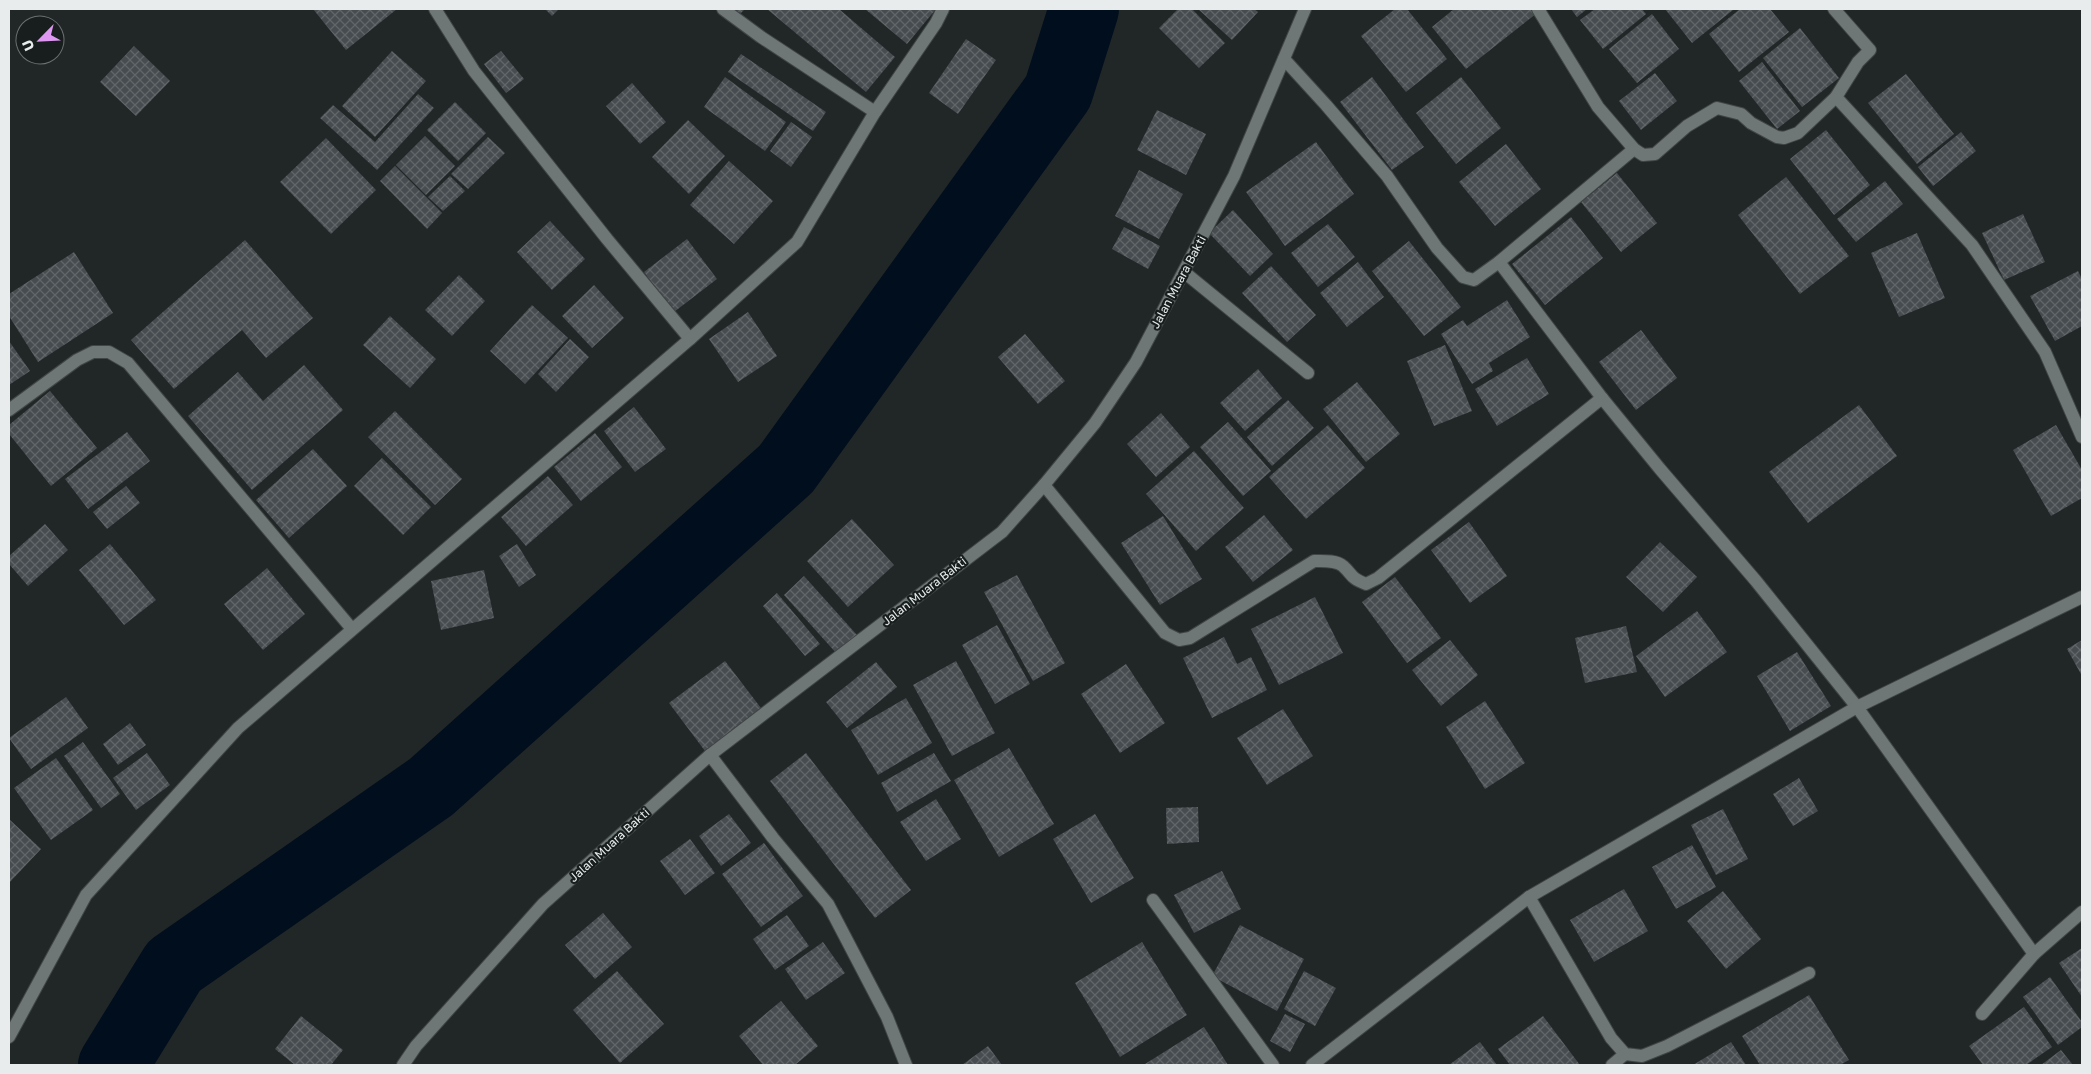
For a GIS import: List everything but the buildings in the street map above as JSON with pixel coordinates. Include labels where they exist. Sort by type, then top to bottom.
[{"type":"street","points":[[435,9],[474,70],[607,239],[690,338]]},
{"type":"street","points":[[723,9],[875,112]]},
{"type":"street","points":[[9,1037],[86,895],[238,728],[690,338],[797,242],[875,112],[936,23],[943,9]]},
{"type":"street","name":"Jalan Muara Bakti","points":[[403,1065],[416,1046],[543,904],[710,755],[1002,532],[1044,485],[1095,423],[1136,362],[1234,176],[1305,9]]},
{"type":"street","points":[[1538,9],[1598,107],[1634,148],[1643,155],[1655,154],[1686,126],[1717,108],[1741,114],[1760,128],[1777,137],[1784,138],[1798,133],[1836,97],[1858,62],[1870,50],[1834,9]]},
{"type":"street","points":[[1284,59],[1387,176],[1437,248],[1463,278],[1474,280],[1498,262],[1634,148]]},
{"type":"street","points":[[1836,97],[1972,245],[2045,352],[2082,437]]},
{"type":"street","points":[[1498,262],[1602,398],[1756,581],[1857,708],[2034,954]]},
{"type":"street","points":[[1184,272],[1308,373]]},
{"type":"street","points":[[9,410],[77,360],[93,352],[109,352],[128,363],[352,629]]},
{"type":"street","points":[[1044,485],[1166,633],[1179,640],[1190,638],[1314,561],[1342,565],[1352,578],[1366,584],[1378,578],[1602,398]]},
{"type":"street","points":[[1316,1064],[1529,897],[1857,708],[2082,597]]},
{"type":"street","points":[[710,755],[773,838],[828,904],[886,1017],[906,1065]]},
{"type":"street","points":[[1529,897],[1611,1038],[1625,1054],[1642,1056],[1667,1046],[1809,974]]},
{"type":"street","points":[[1153,900],[1273,1065]]},
{"type":"street","points":[[1982,1014],[2034,954],[2082,912]]},
{"type":"street","points":[[1612,1065],[1625,1054]]},
{"type":"waterway","points":[[113,1065],[174,966],[431,787],[786,469],[1058,92],[1084,9]]}]
